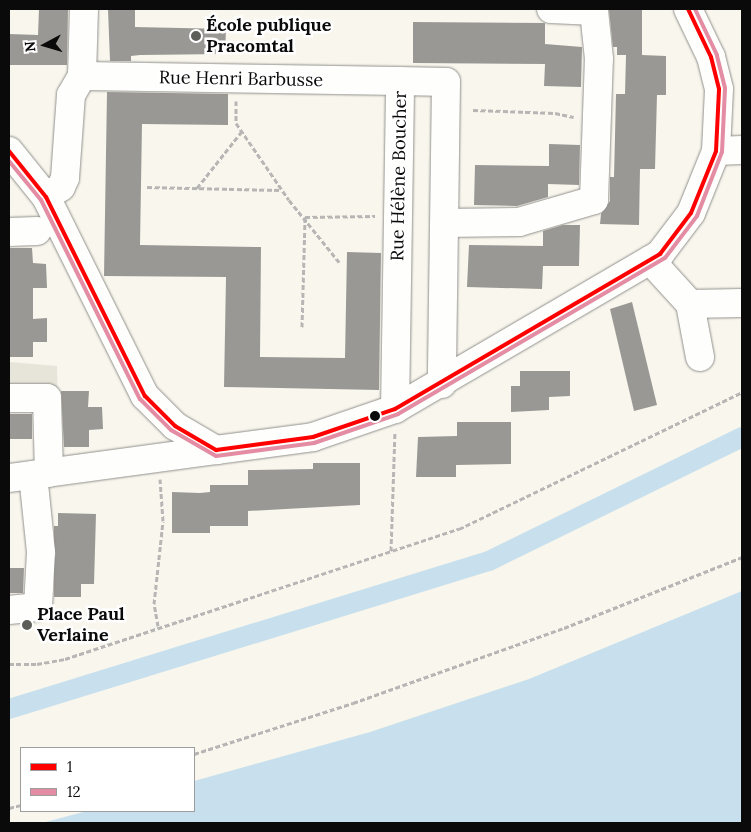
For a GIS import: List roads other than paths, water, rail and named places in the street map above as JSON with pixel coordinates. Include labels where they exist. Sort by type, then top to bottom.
[{"type":"street","points":[[46,197],[61,187],[65,178],[72,95],[82,76],[84,9]]},
{"type":"street","points":[[445,224],[519,222],[594,200],[599,118],[599,60],[594,11],[551,9]]},
{"type":"street","points":[[30,475],[313,437],[396,409],[442,384],[660,254],[691,213],[729,151],[719,89],[711,57],[688,9]]},
{"type":"street","name":"Rue Henri Barbusse","points":[[82,76],[237,80],[400,81]]},
{"type":"street","name":"Rue Hélène Boucher","points":[[396,409],[400,81],[446,82],[442,384]]},
{"type":"street","points":[[9,151],[46,197],[145,396],[175,426],[216,450]]},
{"type":"street","points":[[9,232],[37,231]]},
{"type":"street","points":[[650,260],[690,304],[700,358]]},
{"type":"street","points":[[690,304],[742,303]]},
{"type":"street","points":[[9,398],[47,398],[30,475],[41,552],[38,607],[9,610]]},
{"type":"water","points":[[742,591],[742,823],[42,823],[83,812],[195,812],[195,781],[370,732],[529,679]]},
{"type":"waterway","points":[[9,709],[489,561],[742,437]]},
{"type":"place","name":"École publique Pracomtal","points":[[196,36]]},
{"type":"place","name":"Place Paul Verlaine","points":[[27,625]]}]
